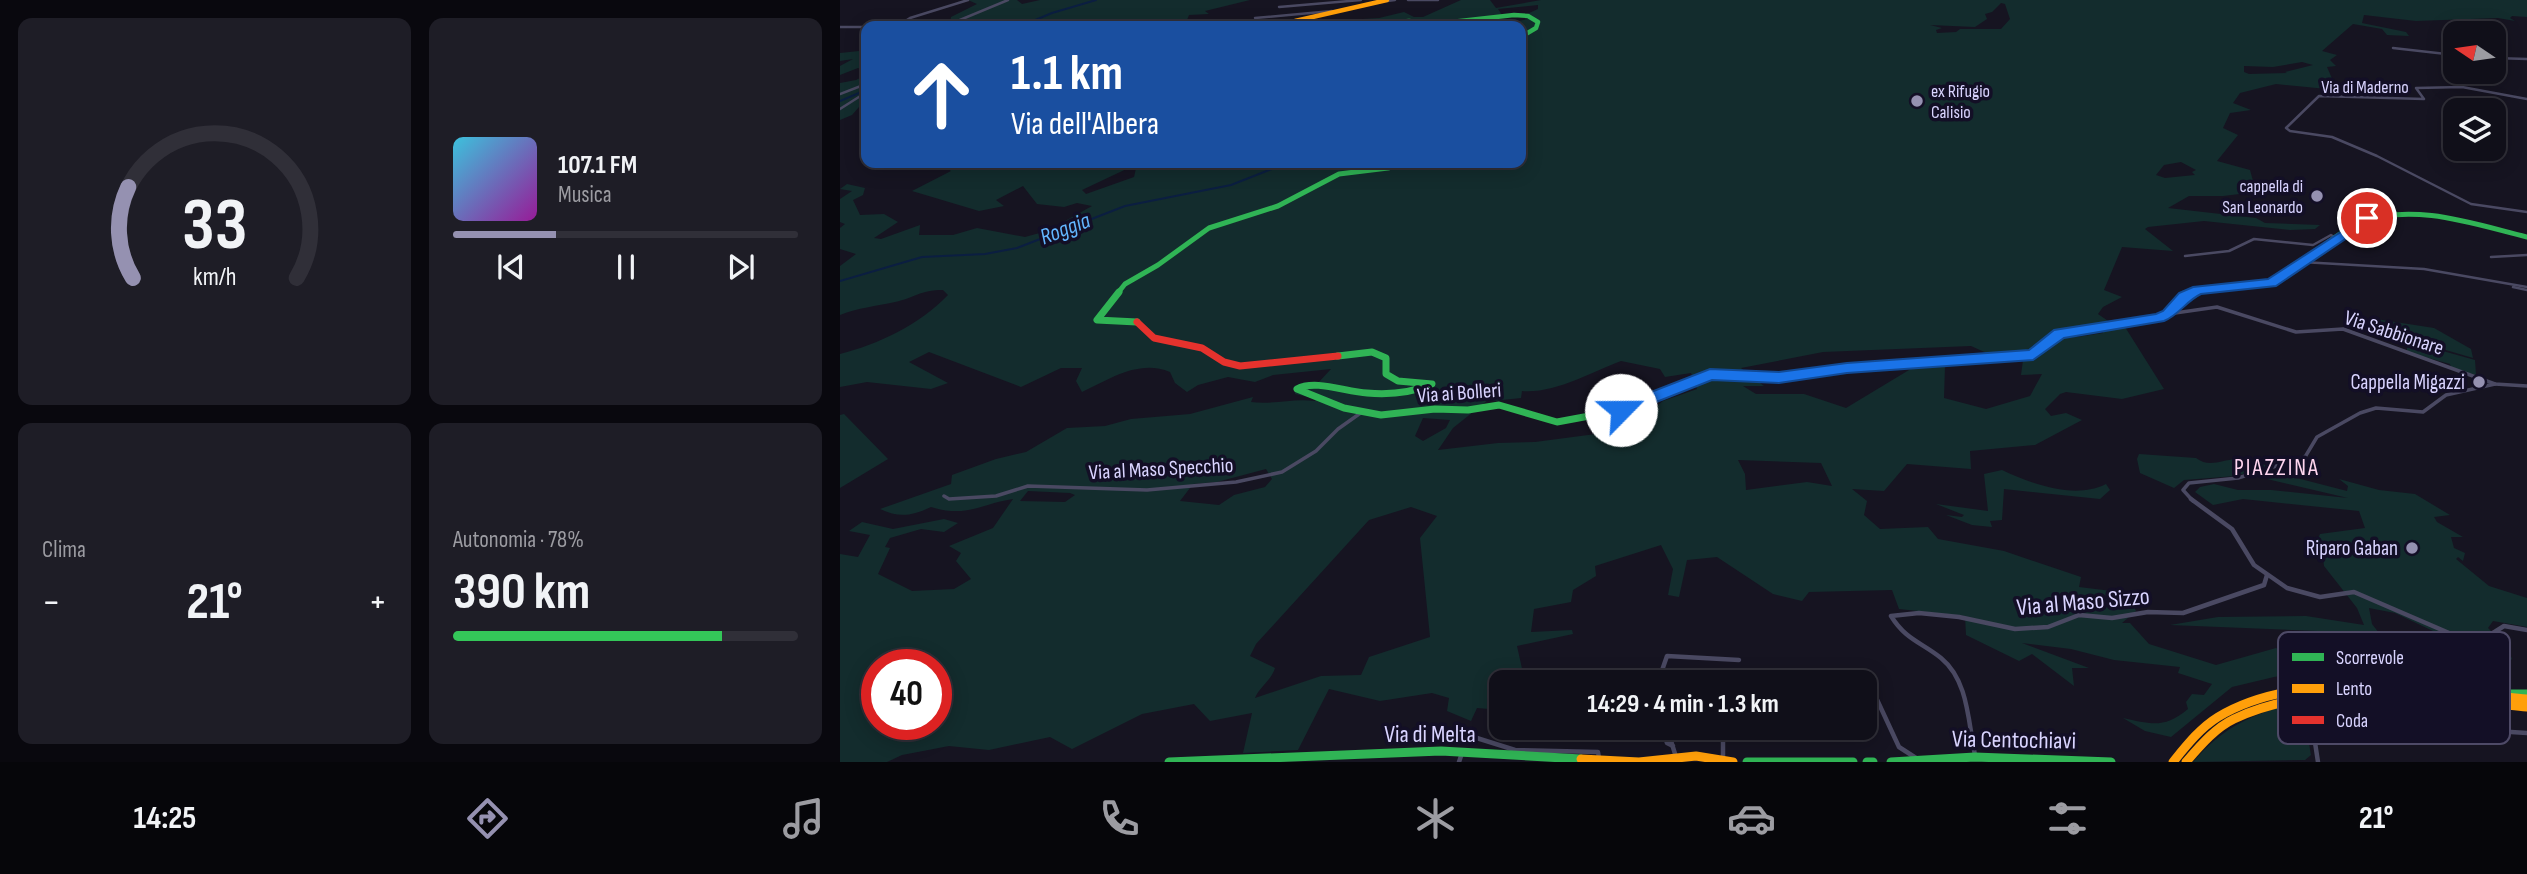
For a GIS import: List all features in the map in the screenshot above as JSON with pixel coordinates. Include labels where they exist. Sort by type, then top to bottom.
[{"type":"main road","points":[[1295,21],[1386,0]]},
{"type":"main road","points":[[1460,21],[1528,16],[1538,22],[1536,28],[1526,34]]},
{"type":"main road","name":"Via ai Bolleri","points":[[1388,168],[1339,174],[1278,206],[1209,228],[1158,265],[1128,282],[1097,317],[1103,322],[1133,319],[1143,325],[1154,338],[1202,348],[1232,365],[1250,366],[1300,358],[1334,358],[1373,352],[1386,358],[1386,374],[1391,379],[1406,383],[1426,380],[1432,384],[1419,391],[1348,393],[1307,384],[1297,389],[1344,408],[1362,412],[1400,415],[1499,405],[1516,408],[1544,419],[1570,421],[1621,410],[1710,374],[1779,378],[1847,368],[2025,357],[2039,351],[2059,334],[2168,314]]},
{"type":"main road","points":[[2168,314],[2191,292],[2271,283],[2367,218],[2399,214],[2527,237]]},
{"type":"main road","points":[[2175,759],[2200,729],[2224,712],[2278,692]]},
{"type":"main road","points":[[2187,761],[2208,737],[2230,720],[2260,706],[2278,702]]},
{"type":"main road","name":"Via di Melta","points":[[1169,762],[1463,751],[1639,762],[1696,756],[1733,762]]},
{"type":"main road","name":"Via Centochiavi","points":[[1891,762],[1976,757],[2111,762]]},
{"type":"main road","points":[[1747,762],[1853,762]]},
{"type":"main road","points":[[1867,762],[1873,762]]},
{"type":"street","points":[[905,21],[968,0]]},
{"type":"street","points":[[957,21],[1008,0]]},
{"type":"street","points":[[1279,7],[1361,0]]},
{"type":"street","points":[[1386,0],[1395,0]]},
{"type":"street","points":[[1408,0],[1438,0]]},
{"type":"street","points":[[1255,19],[1340,11]]},
{"type":"street","points":[[840,27],[861,27]]},
{"type":"street","points":[[2393,48],[2443,54]]},
{"type":"street","points":[[2506,58],[2527,59]]},
{"type":"street","name":"Via di Maderno","points":[[2527,99],[2451,86],[2416,88],[2424,99],[2319,96],[2305,106],[2298,121],[2286,130],[2332,137],[2377,156],[2471,204],[2527,212]]},
{"type":"street","points":[[840,94],[861,90]]},
{"type":"street","points":[[840,109],[861,92]]},
{"type":"street","points":[[2185,256],[2229,251],[2254,239],[2313,245],[2331,235],[2336,238]]},
{"type":"street","points":[[2491,257],[2527,255]]},
{"type":"street","points":[[2302,262],[2443,272],[2527,289]]},
{"type":"street","name":"Via Sabbionare","points":[[2168,314],[2217,307],[2296,332],[2343,329],[2495,384],[2527,386]]},
{"type":"street","points":[[2447,632],[2370,597],[2354,592],[2320,597],[2304,595],[2267,575],[2254,565],[2232,529],[2189,498],[2184,486],[2189,483],[2238,478],[2305,457],[2317,437],[2360,412],[2376,408],[2423,412],[2431,402],[2441,396],[2495,384]]},
{"type":"street","name":"Via al Maso Specchio","points":[[944,496],[950,499],[996,496],[1028,486],[1147,490],[1236,482],[1282,472],[1316,451],[1338,429],[1362,412]]},
{"type":"street","name":"Via al Maso Sizzo","points":[[1976,757],[1961,686],[1952,669],[1936,655],[1907,641],[1891,616],[1919,613],[1959,617],[2015,629],[2048,627],[2079,615],[2112,618],[2148,612],[2183,613],[2252,591],[2264,585],[2267,575]]},
{"type":"street","points":[[2492,632],[2498,626],[2527,630]]},
{"type":"street","points":[[1662,670],[1667,656],[1739,660]]},
{"type":"street","points":[[1877,700],[1899,747],[1918,760]]},
{"type":"street","points":[[1464,734],[1515,750],[1598,752],[1599,760]]},
{"type":"street","points":[[1670,740],[1675,757]]},
{"type":"street","points":[[1723,740],[1723,760]]},
{"type":"street","points":[[2314,744],[2318,762]]},
{"type":"street","points":[[1459,762],[1463,751]]},
{"type":"green space","points":[[968,0],[1017,0],[1022,4],[1040,0],[1250,0],[1205,11],[1209,14],[1189,15],[1187,20],[1257,19],[1247,21],[950,21],[951,17],[977,4]]},
{"type":"green space","points":[[1461,0],[1490,0],[1496,8],[1541,0],[2527,0],[2527,17],[2510,18],[2515,21],[2498,18],[2416,21],[2364,15],[2362,23],[2406,32],[2409,36],[2387,35],[2382,29],[2353,24],[2322,51],[2337,55],[2330,60],[2336,66],[2327,67],[2337,90],[2276,84],[2240,93],[2233,103],[2251,110],[2230,113],[2223,128],[2238,135],[2217,161],[2250,170],[2256,192],[2189,196],[2168,208],[2256,218],[2265,223],[2320,225],[2315,229],[2290,230],[2204,221],[2148,227],[2145,229],[2173,251],[2122,247],[2104,290],[2122,297],[2103,307],[2098,314],[2111,323],[2072,329],[2077,337],[2125,327],[2164,389],[2122,399],[2066,392],[2060,394],[2045,409],[2051,416],[2066,413],[2082,420],[2035,445],[1970,451],[1971,469],[1907,464],[1884,491],[1852,489],[1867,501],[1864,515],[1880,529],[1928,527],[1938,539],[2004,551],[2081,577],[2079,587],[2128,593],[2136,611],[2122,623],[2130,623],[2149,644],[2216,665],[2278,649],[2278,676],[2232,687],[2171,737],[2145,731],[2123,718],[2150,723],[2172,720],[2188,709],[2186,702],[2192,694],[2204,695],[2212,684],[2178,673],[2180,667],[2114,660],[2071,649],[2022,643],[2089,668],[2072,668],[2074,686],[2032,654],[2019,661],[1966,635],[1965,616],[1899,609],[1892,590],[1809,592],[1802,601],[1773,594],[1717,557],[1687,560],[1679,597],[1668,595],[1673,569],[1661,545],[1595,566],[1596,576],[1573,590],[1571,602],[1534,609],[1531,632],[1572,630],[1573,634],[1517,646],[1522,670],[1489,670],[1489,709],[1477,708],[1471,721],[1447,711],[1449,698],[1432,693],[1380,701],[1329,689],[1298,750],[1243,753],[1252,713],[1210,721],[1194,704],[1142,714],[1072,749],[1050,737],[989,750],[949,746],[902,755],[887,762],[840,762],[840,554],[858,557],[870,535],[849,531],[862,522],[893,529],[944,519],[958,523],[944,532],[921,529],[890,538],[885,547],[890,548],[878,574],[912,591],[954,589],[971,579],[956,561],[961,553],[949,546],[993,528],[1013,499],[964,511],[931,507],[912,514],[899,515],[880,509],[951,484],[952,475],[996,459],[1026,452],[1067,428],[1105,426],[1131,419],[1190,414],[1253,397],[1251,402],[1315,401],[1317,399],[1295,394],[1294,386],[1305,382],[1318,383],[1331,369],[1273,375],[1255,382],[1228,377],[1198,385],[1187,392],[1175,383],[1170,372],[1136,369],[1082,392],[1076,381],[1082,368],[1061,368],[1021,387],[929,352],[909,362],[948,383],[931,389],[867,382],[840,387],[840,354],[898,332],[937,306],[948,295],[943,290],[928,291],[840,315],[840,266],[856,254],[840,249],[840,228],[845,224],[840,222],[840,199],[852,191],[840,189],[847,184],[865,188],[863,195],[853,200],[860,215],[884,214],[898,222],[874,238],[881,239],[920,225],[919,235],[953,235],[977,228],[1025,237],[1047,231],[1092,206],[1077,203],[1064,207],[1037,204],[1023,186],[996,200],[1004,206],[979,211],[912,191],[951,171],[947,168],[1129,168],[1082,190],[1086,194],[1134,177],[1136,168],[1526,168],[1526,21],[1518,21],[1528,19],[1527,14],[1538,9],[1538,5],[1498,9],[1502,15],[1472,21],[1346,20],[1379,18],[1404,12],[1414,17],[1423,17]],"holes":[[[2001,3],[2005,4],[2010,19],[2001,29],[1960,29],[1956,32],[1937,33],[1936,30],[1942,28],[1930,25],[1975,27],[1987,19],[1985,14],[1992,12]],[[2302,62],[2313,65],[2285,72],[2287,73],[2244,72],[2244,66],[2273,67]],[[2181,162],[2196,170],[2192,172],[2195,175],[2165,178],[2156,175],[2164,165]],[[1971,346],[1991,355],[2024,353],[2021,375],[2042,374],[2030,396],[1986,409],[1944,398],[1945,366],[1914,367],[1846,408],[1804,394],[1756,394],[1743,386],[1764,386],[1741,368],[1823,352]],[[1621,361],[1660,369],[1665,377],[1691,373],[1697,389],[1663,401],[1626,430],[1535,442],[1438,450],[1453,428],[1493,396],[1493,401],[1521,398],[1522,391],[1560,386]],[[1423,418],[1450,420],[1446,428],[1423,441],[1415,436]],[[1738,460],[1821,463],[1832,486],[1807,482],[1746,490],[1745,474]],[[1266,469],[1272,479],[1265,487],[1234,495],[1219,505],[1180,501],[1193,484],[1217,482]],[[1028,491],[1075,495],[1065,502],[1020,501]],[[1411,507],[1437,516],[1420,538],[1430,637],[1369,657],[1361,675],[1321,676],[1255,698],[1275,668],[1250,656],[1256,644],[1369,520]]]},
{"type":"green space","points":[[861,49],[861,69],[840,75],[840,66],[853,59],[840,61],[840,53]]},
{"type":"green space","points":[[861,78],[861,105],[852,115],[840,120],[840,83]]},
{"type":"green space","points":[[2376,319],[2434,328],[2471,349],[2473,358],[2405,338]]},
{"type":"green space","points":[[2407,341],[2475,360],[2476,375],[2451,368],[2450,364],[2407,352]]},
{"type":"green space","points":[[844,414],[888,459],[840,488],[840,415]]},
{"type":"green space","points":[[2139,454],[2196,458],[2206,463],[2244,459],[2270,466],[2236,476],[2184,480],[2174,488],[2140,473],[2137,459]]},
{"type":"green space","points":[[2002,470],[2054,488],[2081,491],[2106,484],[2110,490],[2100,499],[2004,489],[2002,520],[1990,521],[1992,527],[1972,525],[1946,515],[1964,515],[1936,504],[1988,511],[1984,474]]},
{"type":"green space","points":[[2285,475],[2347,491],[2348,486],[2339,479],[2379,490],[2415,494],[2450,515],[2434,517],[2437,522],[2463,537],[2451,537],[2454,548],[2465,553],[2463,561],[2458,557],[2456,559],[2489,586],[2527,598],[2527,627],[2493,621],[2488,628],[2492,632],[2435,632],[2395,613],[2369,608],[2372,624],[2378,632],[2170,625],[2218,617],[2306,616],[2364,625],[2357,608],[2324,566],[2323,557],[2311,555],[2320,534],[2365,528],[2359,511],[2243,499],[2213,505],[2195,492],[2200,487],[2214,484],[2238,490],[2271,490],[2348,498],[2267,479]]},
{"type":"green space","points":[[2278,707],[2278,744],[2309,744],[2311,755],[2305,760],[2193,762],[2226,732]]},
{"type":"waterway","points":[[1033,21],[1096,0]]},
{"type":"waterway","points":[[840,101],[861,92]]},
{"type":"waterway","name":"Roggia","points":[[840,281],[922,257],[985,254],[1017,248],[1125,206],[1231,185],[1274,168]]},
{"type":"traffic: fast","points":[[1460,21],[1528,16],[1538,22],[1536,28],[1526,34]]},
{"type":"traffic: fast","points":[[1137,322],[1127,319],[1097,320],[1125,284],[1158,265],[1209,228],[1278,206],[1339,174],[1388,168]]},
{"type":"traffic: fast","points":[[1996,359],[2033,355],[2059,334],[2159,318],[2168,314],[2185,296],[2198,290],[2271,283],[2361,222],[2381,217],[2423,216],[2465,222],[2527,237]]},
{"type":"traffic: fast","points":[[1338,356],[1372,352],[1386,358],[1386,374],[1398,381],[1432,384],[1403,393],[1387,394],[1336,390],[1306,384],[1297,389],[1344,408],[1381,415],[1435,409],[1468,410],[1499,405],[1557,422],[1611,412]]},
{"type":"traffic: fast","points":[[2510,694],[2527,694]]},
{"type":"traffic: fast","points":[[1169,762],[1441,751],[1581,759]]},
{"type":"traffic: fast","points":[[1891,762],[1975,757],[2111,762]]},
{"type":"traffic: fast","points":[[1747,762],[1853,762]]},
{"type":"traffic: fast","points":[[1867,762],[1873,762]]},
{"type":"traffic: slow","points":[[1295,21],[1387,0]]},
{"type":"traffic: slow","points":[[2173,762],[2189,743],[2218,717],[2248,702],[2278,694]]},
{"type":"traffic: slow","points":[[2510,698],[2527,699]]},
{"type":"traffic: slow","points":[[2186,762],[2227,723],[2278,704]]},
{"type":"traffic: slow","points":[[2510,706],[2527,707]]},
{"type":"traffic: slow","points":[[1581,759],[1639,762],[1696,756],[1733,762]]},
{"type":"traffic: jam","points":[[1137,322],[1154,338],[1202,348],[1224,362],[1240,366],[1338,356]]},
{"type":"traffic: jam","points":[[1611,412],[1710,374],[1779,378],[1848,368],[1996,359]]},
{"type":"place","name":"ex Rifugio Calisio","points":[[1917,101]]},
{"type":"place","name":"cappella di San Leonardo","points":[[2317,196]]},
{"type":"place","name":"Cappella Migazzi","points":[[2479,382]]},
{"type":"place","name":"Riparo Gaban","points":[[2412,548]]},
{"type":"district","name":"PIAZZINA","points":[[2277,468]]},
{"type":"route","points":[[1621,410],[1710,374],[1779,378],[1847,368],[2033,355],[2059,334],[2159,318],[2168,314],[2191,292],[2271,283],[2367,218]]}]
